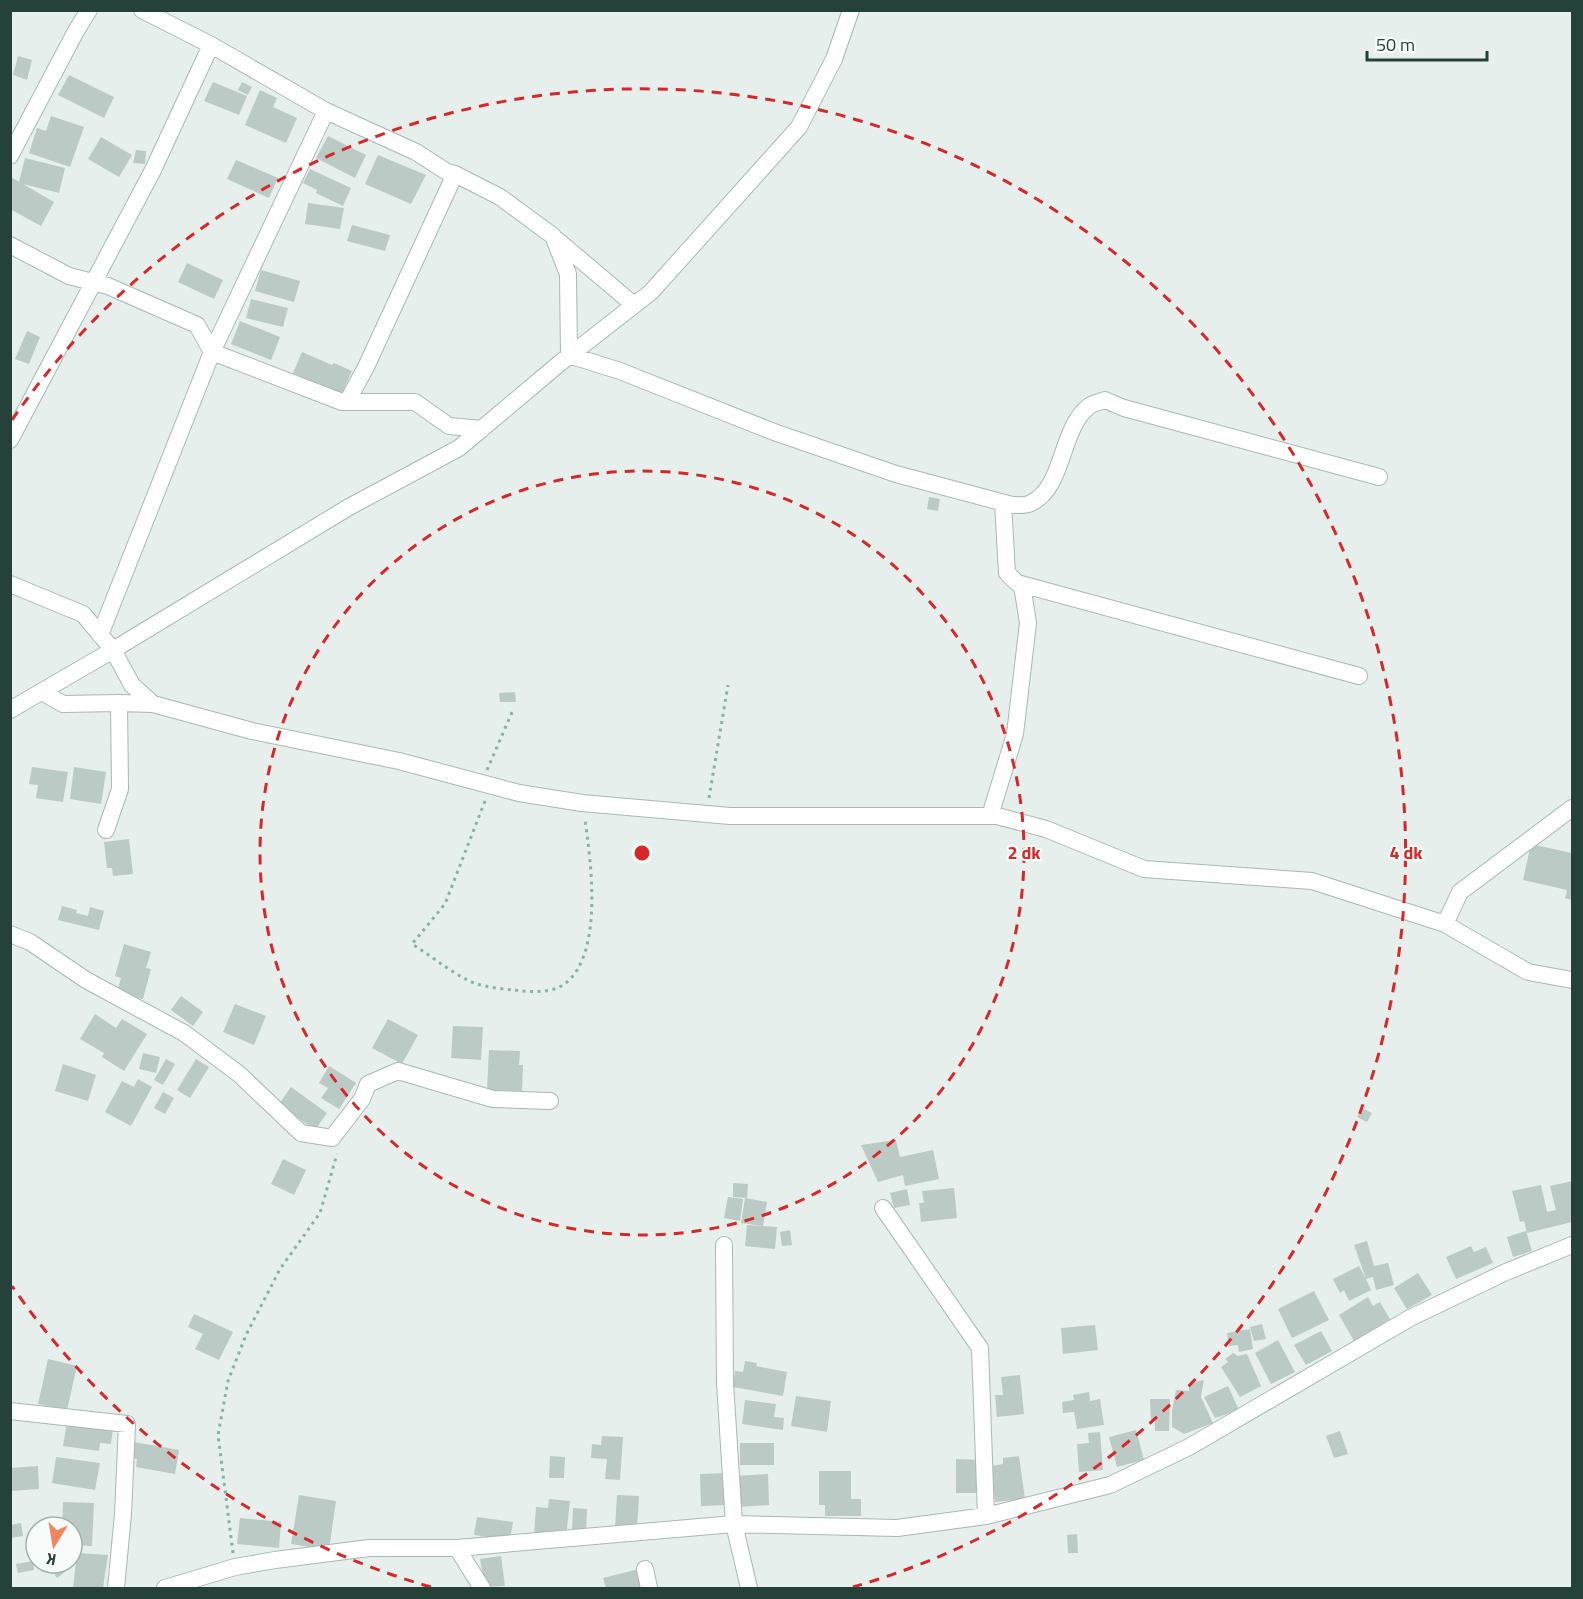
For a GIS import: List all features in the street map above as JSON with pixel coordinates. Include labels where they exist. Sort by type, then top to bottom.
[{"type":"street","points":[[10,156],[89,10]]},
{"type":"street","points":[[142,10],[211,45],[326,111],[416,152],[447,172],[500,197],[553,236],[634,305]]},
{"type":"street","points":[[10,710],[349,507],[459,448],[569,356],[651,292],[798,127],[834,59],[851,10]]},
{"type":"street","points":[[10,440],[153,170],[211,45]]},
{"type":"street","points":[[100,635],[212,352],[326,111]]},
{"type":"street","points":[[342,402],[348,400],[366,367],[455,174]]},
{"type":"street","points":[[553,236],[568,274],[569,356]]},
{"type":"street","points":[[10,245],[69,276],[108,286],[197,325],[212,352],[342,402],[415,402],[448,426],[482,429]]},
{"type":"street","points":[[569,356],[620,371],[774,432],[896,474],[1012,505],[1029,504],[1042,496],[1054,476],[1073,424],[1089,405],[1105,400],[1124,408],[1379,477]]},
{"type":"street","points":[[1003,503],[1007,573],[1017,583],[1359,676]]},
{"type":"street","points":[[10,584],[83,614],[113,650],[132,685],[153,704]]},
{"type":"street","points":[[990,816],[1015,734],[1028,623],[1022,585]]},
{"type":"street","points":[[42,692],[63,704],[153,704],[252,730],[399,760],[519,793],[582,803],[730,816],[997,816],[1046,829],[1144,869],[1312,881],[1445,924],[1528,972],[1572,980]]},
{"type":"street","points":[[106,830],[120,789],[119,703]]},
{"type":"street","points":[[1445,924],[1460,892],[1572,808]]},
{"type":"street","points":[[10,934],[30,942],[86,980],[184,1033],[239,1074],[301,1133],[332,1137],[362,1099],[368,1084],[398,1071],[493,1099],[550,1101]]},
{"type":"street","points":[[883,1209],[980,1348],[986,1516]]},
{"type":"street","points":[[724,1245],[725,1383],[734,1524],[749,1588]]},
{"type":"street","points":[[165,1588],[235,1567],[369,1548],[457,1548],[734,1524],[897,1528],[986,1516],[1110,1485],[1189,1447],[1410,1318],[1506,1272],[1572,1245]]},
{"type":"street","points":[[10,1411],[128,1424],[116,1588]]},
{"type":"street","points":[[457,1548],[482,1588]]},
{"type":"street","points":[[645,1569],[649,1588]]},
{"type":"path","points":[[706,814],[728,685]]},
{"type":"path","points":[[513,710],[485,784],[480,816],[445,904],[412,944],[450,971],[476,983],[538,993],[566,983],[580,965],[592,927],[591,857],[582,803]]},
{"type":"path","points":[[235,1567],[218,1436],[228,1381],[246,1335],[280,1269],[320,1213],[338,1150],[332,1137]]},
{"type":"building","points":[[18,56],[32,60],[27,80],[13,75]]},
{"type":"building","points":[[69,75],[114,97],[104,118],[58,95]]},
{"type":"building","points":[[213,82],[247,96],[239,115],[204,101]]},
{"type":"building","points":[[242,82],[252,87],[248,95],[238,90]]},
{"type":"building","points":[[260,90],[277,98],[273,107],[297,118],[286,143],[245,125]]},
{"type":"building","points":[[51,116],[84,127],[70,167],[29,153],[37,128],[46,131]]},
{"type":"building","points":[[328,136],[366,155],[355,178],[316,158]]},
{"type":"building","points":[[101,137],[132,155],[119,177],[88,159]]},
{"type":"building","points":[[136,150],[146,151],[145,164],[133,163]]},
{"type":"building","points":[[378,155],[426,175],[411,204],[365,184]]},
{"type":"building","points":[[25,158],[65,168],[59,193],[23,184],[54,202],[41,226],[10,209],[10,182],[13,178],[19,182]]},
{"type":"building","points":[[236,160],[278,178],[269,198],[227,179]]},
{"type":"building","points":[[310,169],[351,188],[343,206],[316,193],[317,190],[303,183]]},
{"type":"building","points":[[308,203],[344,208],[340,229],[305,224]]},
{"type":"building","points":[[352,225],[390,235],[385,251],[347,241]]},
{"type":"building","points":[[187,263],[223,280],[214,299],[178,282]]},
{"type":"building","points":[[261,270],[300,281],[294,302],[255,291]]},
{"type":"building","points":[[251,299],[288,308],[283,327],[246,318]]},
{"type":"building","points":[[240,321],[280,337],[271,360],[231,344]]},
{"type":"building","points":[[27,331],[40,337],[29,364],[15,359]]},
{"type":"building","points":[[302,352],[352,371],[341,395],[293,373]]},
{"type":"building","points":[[929,497],[940,499],[938,511],[927,509]]},
{"type":"building","points":[[515,692],[516,702],[500,702],[499,693]]},
{"type":"building","points":[[32,767],[68,772],[63,802],[36,798],[38,785],[29,784]]},
{"type":"building","points":[[74,767],[106,772],[101,804],[70,799]]},
{"type":"building","points":[[129,839],[133,874],[113,876],[112,868],[107,868],[104,842]]},
{"type":"building","points":[[1531,844],[1572,853],[1572,900],[1565,898],[1567,890],[1523,880]]},
{"type":"building","points":[[62,906],[88,916],[90,907],[104,911],[99,930],[58,920]]},
{"type":"building","points":[[124,944],[151,952],[146,968],[151,969],[143,999],[117,992],[121,978],[115,976]]},
{"type":"building","points":[[181,996],[203,1012],[193,1026],[171,1010]]},
{"type":"building","points":[[235,1004],[266,1016],[254,1045],[223,1032]]},
{"type":"building","points":[[95,1014],[116,1028],[122,1019],[147,1034],[124,1071],[102,1057],[104,1053],[80,1039]]},
{"type":"building","points":[[388,1019],[418,1035],[402,1064],[372,1048]]},
{"type":"building","points":[[453,1026],[483,1027],[481,1060],[451,1058]]},
{"type":"building","points":[[489,1050],[520,1051],[519,1065],[523,1065],[522,1091],[487,1090]]},
{"type":"building","points":[[143,1053],[160,1057],[156,1073],[139,1069]]},
{"type":"building","points":[[166,1059],[175,1064],[163,1085],[154,1080]]},
{"type":"building","points":[[196,1059],[209,1067],[190,1098],[177,1090]]},
{"type":"building","points":[[63,1064],[96,1075],[88,1101],[55,1091]]},
{"type":"building","points":[[329,1066],[356,1083],[339,1109],[321,1098],[328,1088],[319,1083]]},
{"type":"building","points":[[138,1079],[152,1087],[131,1126],[105,1112],[122,1081],[134,1087]]},
{"type":"building","points":[[291,1087],[327,1113],[315,1130],[279,1104]]},
{"type":"building","points":[[163,1092],[174,1098],[165,1114],[154,1108]]},
{"type":"building","points":[[1362,1108],[1372,1113],[1367,1122],[1357,1117]]},
{"type":"building","points":[[896,1140],[900,1157],[933,1150],[939,1179],[905,1186],[903,1175],[878,1182],[861,1145]]},
{"type":"building","points":[[283,1159],[306,1170],[294,1195],[271,1184]]},
{"type":"building","points":[[1572,1181],[1572,1222],[1527,1233],[1524,1221],[1520,1222],[1512,1191],[1541,1185],[1547,1212],[1556,1210],[1550,1186]]},
{"type":"building","points":[[733,1183],[748,1184],[747,1198],[733,1197]]},
{"type":"building","points":[[954,1188],[957,1218],[921,1222],[919,1203],[924,1203],[922,1191]]},
{"type":"building","points":[[907,1189],[910,1205],[894,1208],[890,1193]]},
{"type":"building","points":[[728,1197],[743,1199],[740,1221],[724,1218]]},
{"type":"building","points":[[745,1198],[767,1202],[763,1226],[741,1223]]},
{"type":"building","points":[[747,1225],[777,1227],[775,1249],[745,1246]]},
{"type":"building","points":[[790,1230],[792,1245],[782,1246],[780,1232]]},
{"type":"building","points":[[1526,1231],[1532,1251],[1513,1257],[1507,1237]]},
{"type":"building","points":[[1367,1241],[1374,1266],[1388,1263],[1394,1285],[1376,1290],[1373,1277],[1366,1279],[1354,1245]]},
{"type":"building","points":[[1471,1246],[1474,1252],[1486,1247],[1493,1263],[1456,1279],[1446,1257]]},
{"type":"building","points":[[1359,1266],[1371,1290],[1349,1301],[1344,1290],[1340,1293],[1333,1279]]},
{"type":"building","points":[[1418,1273],[1432,1295],[1407,1309],[1394,1288]]},
{"type":"building","points":[[1314,1291],[1329,1320],[1292,1338],[1278,1309]]},
{"type":"building","points":[[1368,1297],[1373,1306],[1380,1302],[1390,1319],[1354,1341],[1339,1315]]},
{"type":"building","points":[[194,1314],[233,1332],[219,1360],[195,1349],[203,1334],[188,1327]]},
{"type":"building","points":[[1262,1324],[1266,1339],[1254,1341],[1250,1327]]},
{"type":"building","points":[[1095,1325],[1098,1350],[1063,1354],[1061,1328]]},
{"type":"building","points":[[1250,1329],[1253,1349],[1239,1352],[1238,1345],[1229,1346],[1227,1333]]},
{"type":"building","points":[[1321,1331],[1332,1351],[1306,1365],[1294,1345]]},
{"type":"building","points":[[1278,1340],[1295,1372],[1271,1384],[1255,1353]]},
{"type":"building","points":[[1233,1353],[1238,1356],[1247,1354],[1261,1386],[1240,1397],[1221,1367],[1228,1362],[1225,1359]]},
{"type":"building","points":[[48,1359],[77,1366],[67,1410],[38,1404]]},
{"type":"building","points":[[745,1361],[757,1363],[756,1366],[787,1372],[783,1396],[733,1387],[735,1371],[743,1372],[742,1378]]},
{"type":"building","points":[[1020,1375],[1024,1414],[997,1417],[995,1395],[1003,1395],[1001,1377]]},
{"type":"building","points":[[1204,1380],[1201,1397],[1213,1423],[1184,1434],[1172,1427],[1176,1390],[1189,1391],[1189,1383]]},
{"type":"building","points":[[1228,1386],[1239,1410],[1215,1418],[1204,1397]]},
{"type":"building","points":[[1089,1392],[1090,1401],[1100,1399],[1104,1425],[1077,1429],[1074,1412],[1063,1413],[1062,1402],[1074,1400],[1073,1395]]},
{"type":"building","points":[[796,1396],[831,1401],[827,1432],[791,1426]]},
{"type":"building","points":[[1150,1399],[1170,1399],[1169,1431],[1155,1431],[1155,1421],[1151,1421]]},
{"type":"building","points":[[745,1400],[776,1404],[774,1417],[784,1418],[783,1430],[742,1424]]},
{"type":"building","points":[[67,1422],[113,1429],[111,1444],[100,1443],[99,1451],[63,1446]]},
{"type":"building","points":[[1136,1430],[1144,1460],[1117,1467],[1109,1437]]},
{"type":"building","points":[[1340,1431],[1348,1454],[1334,1458],[1326,1436]]},
{"type":"building","points":[[1100,1432],[1103,1470],[1079,1472],[1077,1444],[1089,1443],[1088,1433]]},
{"type":"building","points":[[602,1436],[623,1437],[620,1480],[605,1479],[607,1459],[591,1458],[592,1444],[601,1445]]},
{"type":"building","points":[[134,1442],[179,1450],[175,1474],[136,1467],[137,1459],[131,1458]]},
{"type":"building","points":[[740,1443],[774,1443],[774,1465],[740,1465]]},
{"type":"building","points":[[550,1456],[565,1457],[564,1478],[549,1478]]},
{"type":"building","points":[[1019,1456],[1025,1499],[995,1502],[991,1466],[1003,1464],[1003,1458]]},
{"type":"building","points":[[56,1457],[100,1463],[95,1490],[52,1483]]},
{"type":"building","points":[[956,1459],[980,1460],[980,1493],[956,1493]]},
{"type":"building","points":[[38,1466],[39,1489],[10,1491],[10,1468]]},
{"type":"building","points":[[819,1471],[851,1471],[851,1499],[861,1499],[861,1516],[825,1516],[825,1505],[819,1505]]},
{"type":"building","points":[[726,1473],[727,1505],[701,1506],[700,1474]]},
{"type":"building","points":[[768,1474],[769,1505],[736,1507],[734,1476]]},
{"type":"building","points":[[299,1495],[336,1501],[329,1550],[291,1544]]},
{"type":"building","points":[[617,1495],[639,1496],[637,1529],[615,1528]]},
{"type":"building","points":[[549,1499],[570,1501],[566,1537],[534,1534],[536,1507],[548,1508]]},
{"type":"building","points":[[63,1502],[94,1503],[92,1546],[84,1546],[84,1515],[62,1515]]},
{"type":"building","points":[[573,1508],[587,1509],[586,1533],[572,1532]]},
{"type":"building","points":[[477,1517],[513,1522],[510,1540],[474,1535]]},
{"type":"building","points":[[240,1518],[281,1522],[279,1548],[237,1544]]},
{"type":"building","points":[[21,1523],[23,1536],[10,1538],[10,1525]]},
{"type":"building","points":[[1077,1534],[1078,1553],[1068,1553],[1067,1535]]},
{"type":"building","points":[[84,1553],[108,1555],[103,1588],[73,1588],[74,1575],[84,1575]]},
{"type":"building","points":[[501,1556],[505,1586],[485,1587],[480,1559]]},
{"type":"building","points":[[24,1563],[24,1572],[18,1573],[16,1564]]},
{"type":"building","points":[[639,1569],[644,1588],[606,1588],[603,1578]]}]
